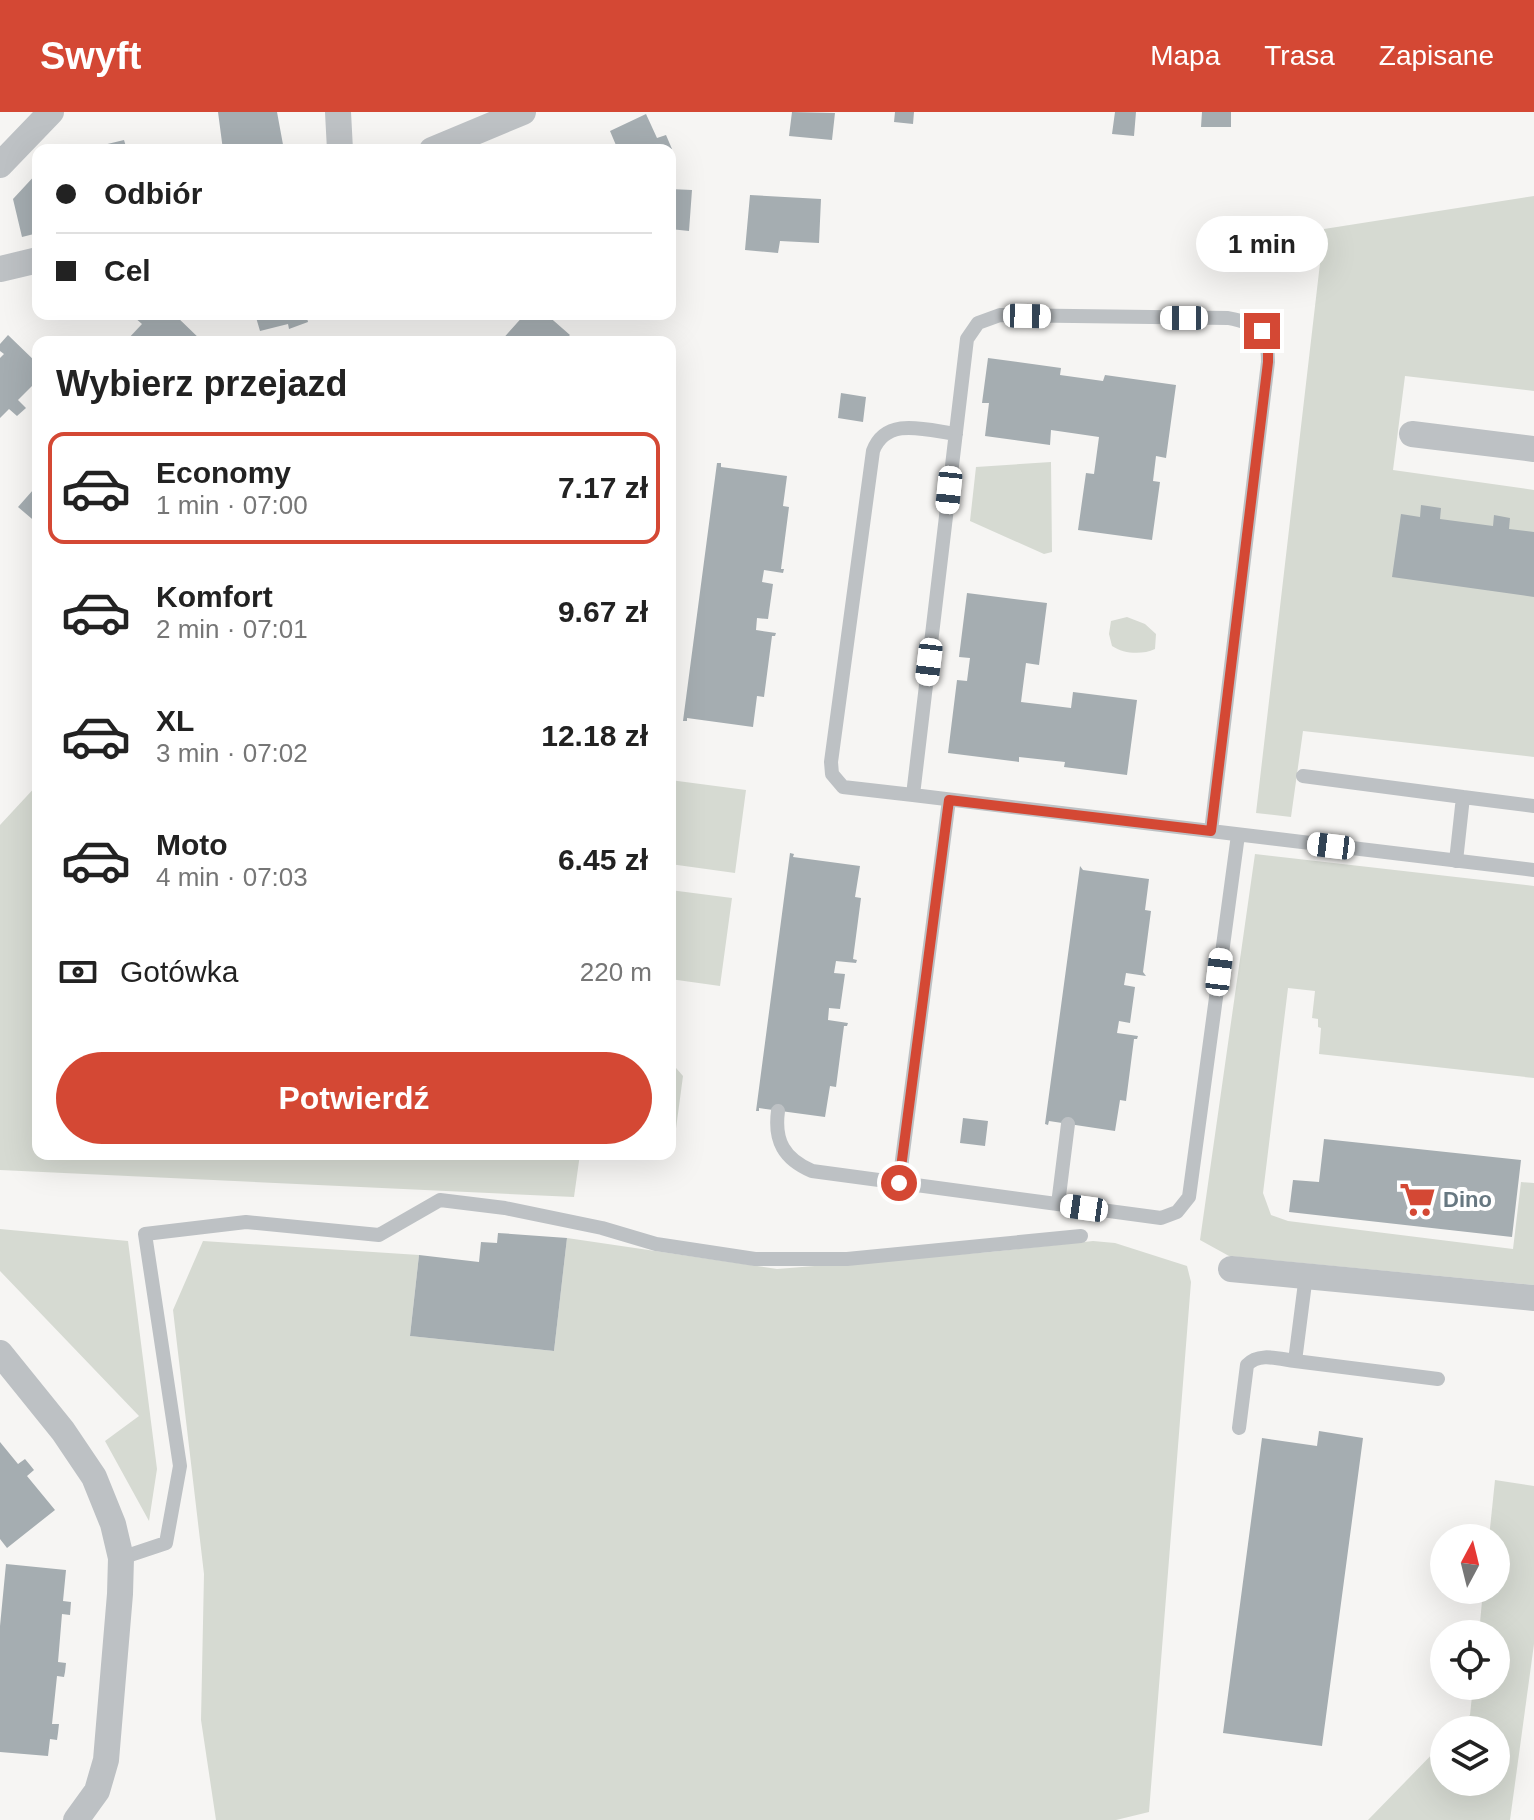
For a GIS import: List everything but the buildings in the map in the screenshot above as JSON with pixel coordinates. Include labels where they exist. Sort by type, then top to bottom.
[{"type":"street","points":[[0,165],[51,112]]},
{"type":"street","points":[[338,112],[340,144]]},
{"type":"street","points":[[446,144],[523,112]]},
{"type":"street","points":[[0,269],[32,261]]},
{"type":"street","points":[[1412,434],[1534,449]]},
{"type":"street","points":[[1231,1269],[1534,1298]]},
{"type":"street","points":[[0,1353],[63,1431],[94,1477],[113,1524],[121,1558],[106,1760],[97,1791],[76,1820]]},
{"type":"lane","points":[[913,795],[967,339],[978,323],[1000,315],[1228,318],[1249,322],[1262,331],[1268,343],[1268,362],[1211,831]]},
{"type":"lane","points":[[956,434],[898,427],[889,430],[877,441],[832,751],[832,774],[843,787],[1534,870]]},
{"type":"lane","points":[[1303,776],[1534,806]]},
{"type":"lane","points":[[1456,861],[1463,797]]},
{"type":"lane","points":[[899,1183],[949,800]]},
{"type":"lane","points":[[778,1111],[777,1137],[790,1158],[812,1171],[1161,1218],[1177,1212],[1189,1197],[1238,835]]},
{"type":"lane","points":[[1058,1204],[1068,1124]]},
{"type":"lane","points":[[121,1558],[166,1543],[180,1466],[145,1234],[246,1222],[379,1235],[440,1200],[505,1208],[602,1228],[656,1244],[755,1259],[847,1259],[1081,1236]]},
{"type":"lane","points":[[1295,1361],[1306,1275]]},
{"type":"lane","points":[[1239,1428],[1247,1365],[1253,1358],[1438,1379]]},
{"type":"shaded area","points":[[1534,196],[1534,391],[1405,376],[1393,470],[1534,490],[1534,757],[1303,731],[1291,817],[1256,813],[1324,229]]},
{"type":"shaded area","points":[[1051,462],[1052,552],[1044,554],[970,521],[976,467]]},
{"type":"shaded area","points":[[1127,617],[1145,624],[1156,634],[1155,649],[1133,653],[1112,646],[1109,634],[1111,621]]},
{"type":"shaded area","points":[[676,781],[746,790],[735,873],[676,865]]},
{"type":"shaded area","points":[[32,790],[32,1160],[579,1160],[574,1197],[0,1170],[0,825]]},
{"type":"shaded area","points":[[1255,854],[1534,886],[1534,1078],[1319,1054],[1321,1028],[1318,1027],[1318,1019],[1312,1018],[1315,991],[1288,988],[1263,1193],[1271,1215],[1288,1221],[1513,1249],[1521,1182],[1534,1183],[1534,1285],[1229,1256],[1200,1240]]},
{"type":"shaded area","points":[[676,891],[732,898],[720,986],[676,980]]},
{"type":"shaded area","points":[[676,1068],[683,1076],[676,1128]]},
{"type":"shaded area","points":[[0,1229],[128,1241],[157,1469],[149,1521],[105,1441],[139,1416],[0,1271]]},
{"type":"shaded area","points":[[567,1238],[777,1269],[1093,1241],[1115,1243],[1187,1266],[1191,1282],[1149,1812],[1116,1820],[216,1820],[201,1720],[204,1574],[173,1310],[203,1241],[419,1255],[410,1336],[554,1351]]},
{"type":"shaded area","points":[[1495,1480],[1534,1486],[1534,1644],[1510,1820],[1368,1820],[1430,1756],[1430,1796],[1510,1796],[1510,1716],[1469,1716],[1472,1700],[1510,1700],[1510,1620],[1480,1620],[1482,1604],[1510,1604],[1510,1524],[1490,1524]]},
{"type":"place","name":"Dino","points":[[1417,1199]]},
{"type":"route","points":[[899,1183],[949,800],[1211,831],[1268,362],[1268,343],[1262,331]]}]
